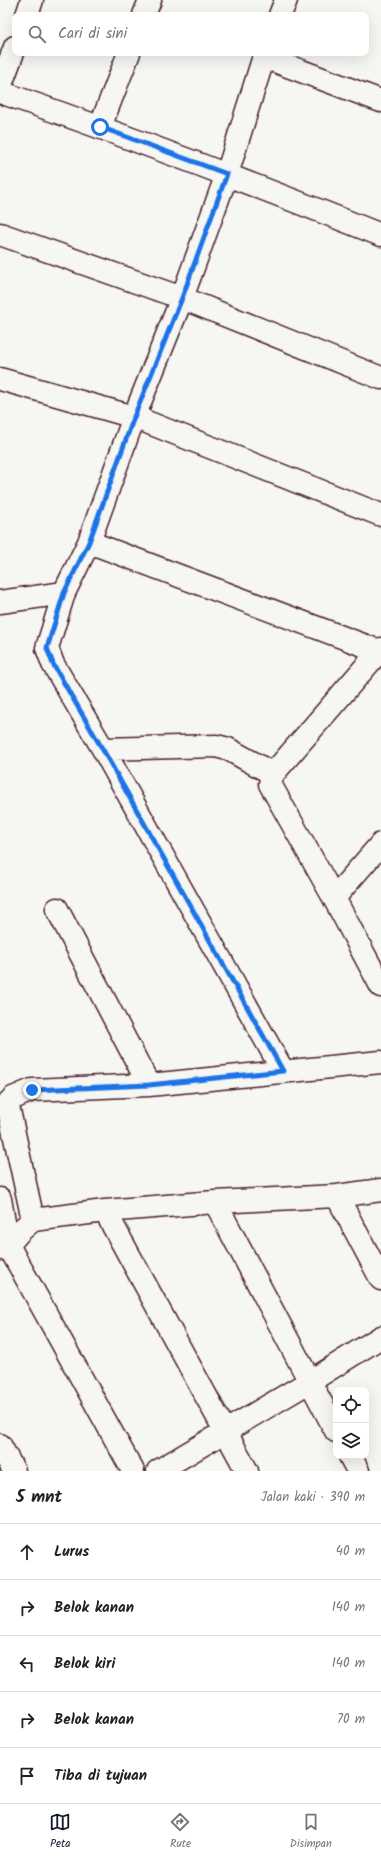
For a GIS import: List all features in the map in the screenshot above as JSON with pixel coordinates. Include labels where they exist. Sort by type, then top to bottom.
[{"type":"street","points":[[28,12],[32,0]]},
{"type":"street","points":[[145,12],[150,0]]},
{"type":"street","points":[[281,12],[286,0]]},
{"type":"street","points":[[0,87],[12,54]]},
{"type":"street","points":[[100,127],[128,56]]},
{"type":"street","points":[[264,56],[227,174],[182,298],[134,417],[89,542],[64,593],[47,648],[53,664],[103,750],[283,1071]]},
{"type":"street","points":[[266,56],[381,102]]},
{"type":"street","points":[[0,92],[227,174],[381,235]]},
{"type":"street","points":[[0,234],[182,298],[381,378]]},
{"type":"street","points":[[0,379],[134,417],[381,515]]},
{"type":"street","points":[[89,542],[380,650],[273,774],[270,784],[381,986]]},
{"type":"street","points":[[0,602],[64,593]]},
{"type":"street","points":[[103,750],[216,746],[228,749],[273,774]]},
{"type":"street","points":[[334,898],[381,844]]},
{"type":"street","points":[[57,908],[149,1085]]},
{"type":"street","points":[[33,1220],[12,1126],[9,1102],[13,1098],[32,1090],[149,1085],[381,1062]]},
{"type":"street","points":[[4,1247],[33,1220],[105,1211],[215,1202],[337,1196],[381,1190]]},
{"type":"street","points":[[337,1196],[381,1279]]},
{"type":"street","points":[[0,1199],[4,1247],[133,1471]]},
{"type":"street","points":[[215,1202],[333,1426]]},
{"type":"street","points":[[105,1211],[247,1471]]},
{"type":"street","points":[[158,1471],[225,1430],[309,1382],[381,1337]]},
{"type":"street","points":[[0,1445],[14,1471]]},
{"type":"street","points":[[352,1459],[358,1471]]},
{"type":"route","points":[[32,1090],[149,1085],[283,1071],[103,750],[53,664],[47,648],[64,593],[89,542],[134,417],[182,298],[227,174],[100,127]]}]
